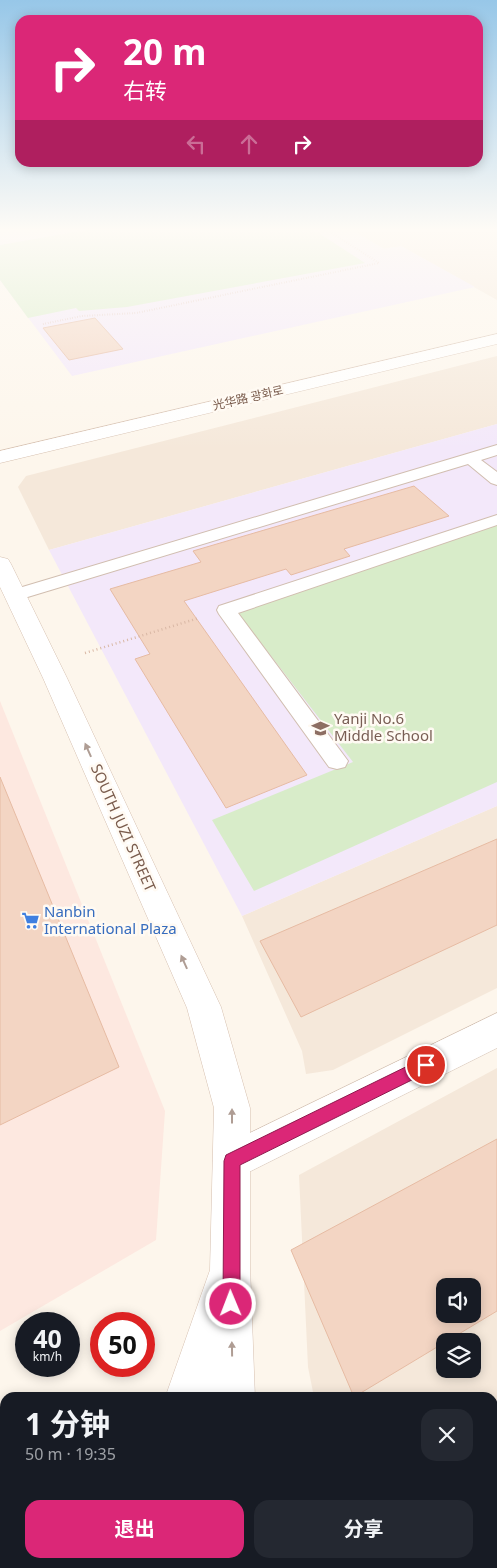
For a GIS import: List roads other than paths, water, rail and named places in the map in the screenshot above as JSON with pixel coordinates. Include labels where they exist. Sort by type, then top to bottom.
[{"type":"street","name":"光华路 광화로","points":[[0,457],[497,339]]},
{"type":"street","name":"SOUTH JUZI STREET","points":[[0,564],[55,678],[204,1007],[232,1108],[230,1267],[233,1392]]},
{"type":"street","points":[[232,1161],[497,1030]]},
{"type":"street","points":[[189,1392],[230,1267]]},
{"type":"lane","points":[[15,595],[497,450]]},
{"type":"lane","points":[[470,458],[497,480]]},
{"type":"lane","points":[[337,761],[226,610],[497,520]]},
{"type":"place","name":"Yanji No.6 Middle School","points":[[320,728]]},
{"type":"place","name":"Nanbin International Plaza","points":[[30,921]]}]
